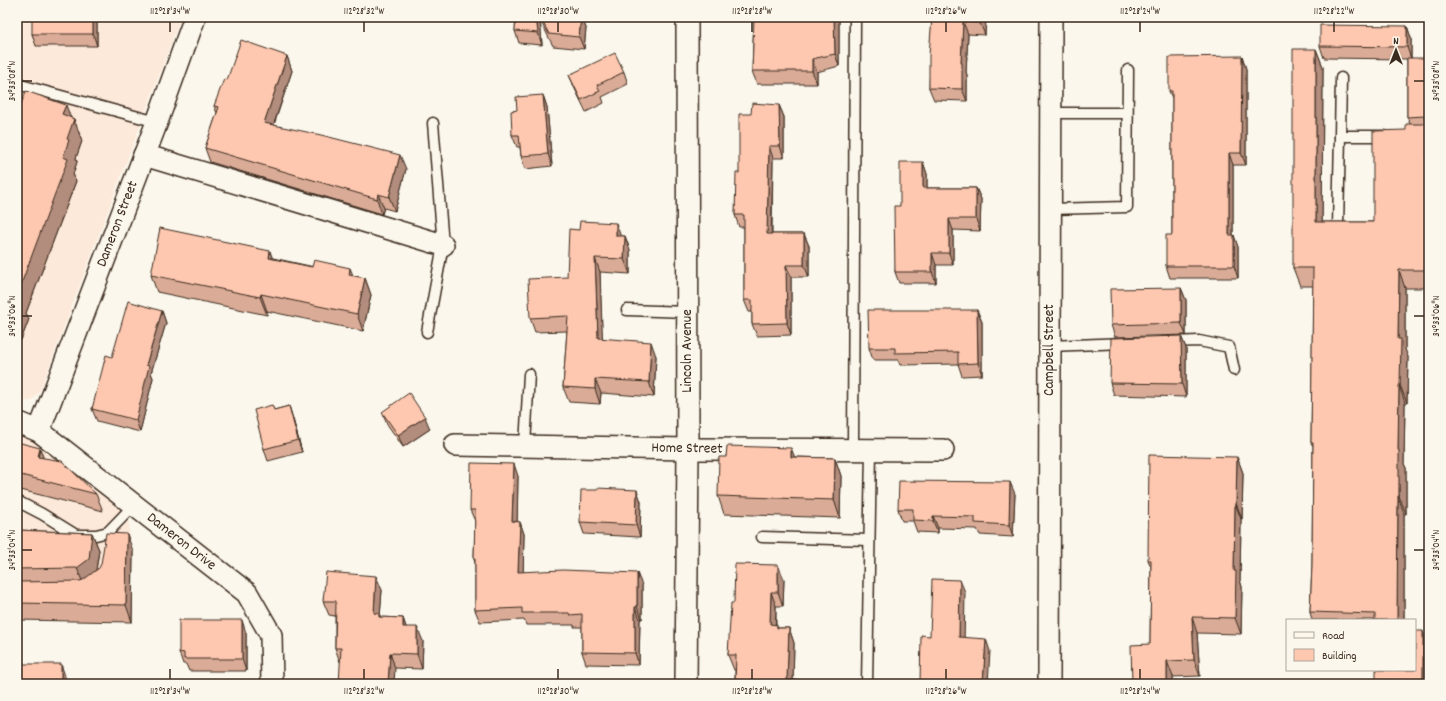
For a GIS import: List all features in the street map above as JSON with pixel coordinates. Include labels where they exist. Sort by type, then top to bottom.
[{"type":"street","name":"Dameron Street","points":[[39,431],[157,122],[195,17]]},
{"type":"street","name":"Lincoln Avenue","points":[[686,17],[688,312],[686,684]]},
{"type":"street","name":"Campbell Street","points":[[1049,684],[1051,17]]},
{"type":"street","points":[[144,156],[443,245]]},
{"type":"street","name":"Dameron Drive","points":[[17,422],[39,431],[247,593],[272,635],[272,684]]},
{"type":"street","name":"Home Street","points":[[454,445],[688,449],[943,450]]},
{"type":"lane","points":[[855,17],[862,450],[869,540],[867,684]]},
{"type":"lane","points":[[1050,209],[1127,207],[1128,70]]},
{"type":"lane","points":[[1338,226],[1341,78]]},
{"type":"lane","points":[[17,84],[157,122]]},
{"type":"lane","points":[[1051,113],[1127,113]]},
{"type":"lane","points":[[427,332],[443,245],[433,123]]},
{"type":"lane","points":[[1340,136],[1392,136]]},
{"type":"lane","points":[[627,310],[688,312]]},
{"type":"lane","points":[[1160,342],[1199,341],[1229,347],[1234,370]]},
{"type":"lane","points":[[1050,346],[1136,343]]},
{"type":"lane","points":[[525,446],[529,374]]},
{"type":"lane","points":[[17,501],[42,514],[76,535],[96,535],[108,532],[134,505]]},
{"type":"lane","points":[[106,546],[108,532]]},
{"type":"lane","points":[[762,537],[869,540]]},
{"type":"shaded area","points":[[17,17],[181,17],[40,391],[31,401],[17,401]]},
{"type":"shaded area","points":[[17,430],[32,435],[129,506],[130,618],[17,616]]},
{"type":"building","points":[[32,17],[93,17],[93,34],[32,34]]},
{"type":"building","points":[[516,17],[536,17],[538,33],[515,31]]},
{"type":"building","points":[[540,17],[581,17],[579,37],[549,34]]},
{"type":"building","points":[[754,17],[834,17],[835,54],[812,59],[812,71],[752,71]]},
{"type":"building","points":[[932,17],[981,17],[980,23],[963,22],[961,63],[962,89],[929,88],[929,55]]},
{"type":"building","points":[[1320,25],[1407,26],[1407,47],[1320,46]]},
{"type":"building","points":[[241,40],[287,56],[264,123],[321,135],[400,155],[389,197],[378,194],[377,199],[205,148],[219,107],[214,106],[224,79],[227,80]]},
{"type":"building","points":[[1293,49],[1316,49],[1316,222],[1373,222],[1373,131],[1406,130],[1406,124],[1423,124],[1427,122],[1427,270],[1399,270],[1398,339],[1401,339],[1398,450],[1399,496],[1397,619],[1375,619],[1375,614],[1310,612],[1312,565],[1313,443],[1311,443],[1313,268],[1293,268]]},
{"type":"building","points":[[615,53],[624,72],[597,85],[600,91],[581,100],[569,75]]},
{"type":"building","points":[[1242,56],[1241,153],[1229,153],[1229,235],[1234,235],[1234,266],[1166,266],[1166,235],[1172,235],[1172,91],[1169,91],[1169,57]]},
{"type":"building","points":[[1407,58],[1427,58],[1429,118],[1425,116],[1407,117]]},
{"type":"building","points":[[26,91],[66,105],[62,114],[74,119],[63,157],[68,159],[17,295],[17,115]]},
{"type":"building","points":[[543,95],[548,154],[521,156],[519,135],[512,135],[511,111],[517,110],[516,97]]},
{"type":"building","points":[[752,103],[779,105],[780,146],[769,146],[767,234],[804,234],[804,265],[786,265],[787,323],[752,324],[752,300],[744,300],[744,215],[735,215],[736,173],[739,173],[739,114],[751,114]]},
{"type":"building","points":[[900,162],[923,162],[923,188],[976,188],[976,219],[949,219],[949,253],[932,253],[932,272],[895,272],[894,206],[900,206]]},
{"type":"building","points":[[580,221],[616,223],[616,236],[625,236],[624,259],[595,258],[598,338],[651,342],[649,382],[595,379],[595,389],[563,387],[568,316],[530,318],[528,279],[567,277],[569,229],[579,230]]},
{"type":"building","points":[[160,228],[270,251],[269,258],[312,267],[314,260],[350,268],[349,275],[365,278],[357,314],[261,294],[260,297],[151,275]]},
{"type":"building","points":[[1181,288],[1181,323],[1111,325],[1110,289]]},
{"type":"building","points":[[17,296],[21,297],[17,308]]},
{"type":"building","points":[[128,301],[162,311],[146,365],[149,366],[136,420],[92,409],[106,355],[112,357]]},
{"type":"building","points":[[868,310],[977,310],[978,363],[958,364],[958,352],[895,353],[895,348],[869,348]]},
{"type":"building","points":[[1181,336],[1182,384],[1110,383],[1111,338]]},
{"type":"building","points":[[409,393],[425,417],[398,435],[382,412]]},
{"type":"building","points":[[272,405],[274,410],[289,406],[298,440],[264,449],[254,410]]},
{"type":"building","points":[[17,442],[40,448],[38,457],[62,461],[96,494],[17,474]]},
{"type":"building","points":[[727,446],[791,448],[791,457],[835,458],[834,500],[718,496],[719,457],[726,457]]},
{"type":"building","points":[[1149,455],[1237,457],[1234,571],[1236,571],[1235,618],[1192,617],[1194,660],[1167,661],[1167,684],[1132,684],[1131,645],[1150,644],[1151,560],[1148,560]]},
{"type":"building","points":[[471,463],[514,464],[512,521],[520,522],[518,572],[563,570],[637,573],[635,653],[582,652],[582,614],[522,613],[522,608],[475,610],[475,510],[470,510]]},
{"type":"building","points":[[899,481],[1010,482],[1009,525],[975,523],[975,517],[933,516],[933,521],[913,520],[913,509],[898,509]]},
{"type":"building","points":[[597,488],[637,490],[636,525],[580,522],[581,490],[597,490]]},
{"type":"building","points":[[17,530],[92,533],[89,559],[77,568],[17,569]]},
{"type":"building","points":[[106,533],[127,534],[126,605],[17,603],[17,582],[80,581],[99,568]]},
{"type":"building","points":[[735,564],[778,565],[778,592],[771,592],[770,624],[777,625],[777,628],[789,628],[787,680],[834,681],[834,684],[735,684],[736,655],[728,655],[731,603],[734,603]]},
{"type":"building","points":[[326,572],[376,576],[374,613],[379,614],[379,617],[403,618],[403,627],[417,627],[417,654],[390,653],[388,684],[339,684],[341,648],[335,648],[336,601],[323,601]]},
{"type":"building","points":[[932,579],[960,580],[959,637],[986,639],[983,682],[985,682],[985,684],[920,684],[921,635],[930,636]]},
{"type":"building","points":[[179,620],[242,620],[242,659],[184,659],[184,653],[179,652]]},
{"type":"building","points":[[1416,631],[1423,631],[1423,684],[1376,684],[1376,671],[1416,671]]},
{"type":"building","points":[[17,664],[61,664],[61,684],[17,684]]}]
